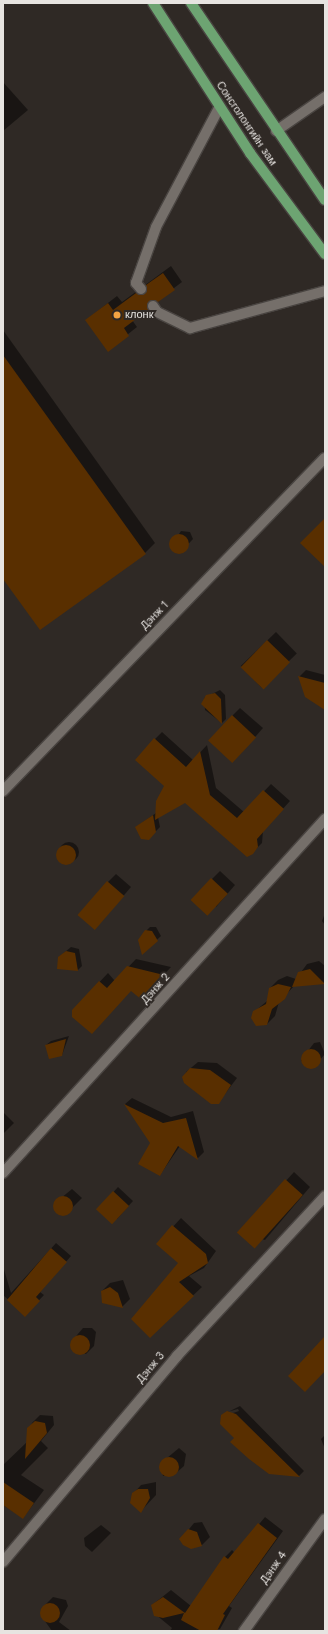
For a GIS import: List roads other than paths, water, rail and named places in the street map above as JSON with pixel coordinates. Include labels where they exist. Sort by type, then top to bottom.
[{"type":"main road","name":"Сонсголонгийн зам","points":[[153,3],[219,108],[325,254]]},
{"type":"main road","name":"Сонсголонгийн зам","points":[[191,3],[276,131],[325,200]]},
{"type":"street","points":[[276,131],[325,97]]},
{"type":"street","points":[[141,289],[136,283],[156,227],[219,108]]},
{"type":"street","points":[[153,306],[157,312],[190,328],[325,291]]},
{"type":"street","name":"Дэнж 1","points":[[3,791],[325,458]]},
{"type":"street","name":"Дэнж 2","points":[[3,1173],[325,819]]},
{"type":"street","name":"Дэнж 3","points":[[3,1562],[177,1356],[325,1196]]},
{"type":"street","name":"Дэнж 4","points":[[244,1631],[325,1519]]},
{"type":"place","name":"клонк","points":[[117,315]]}]
